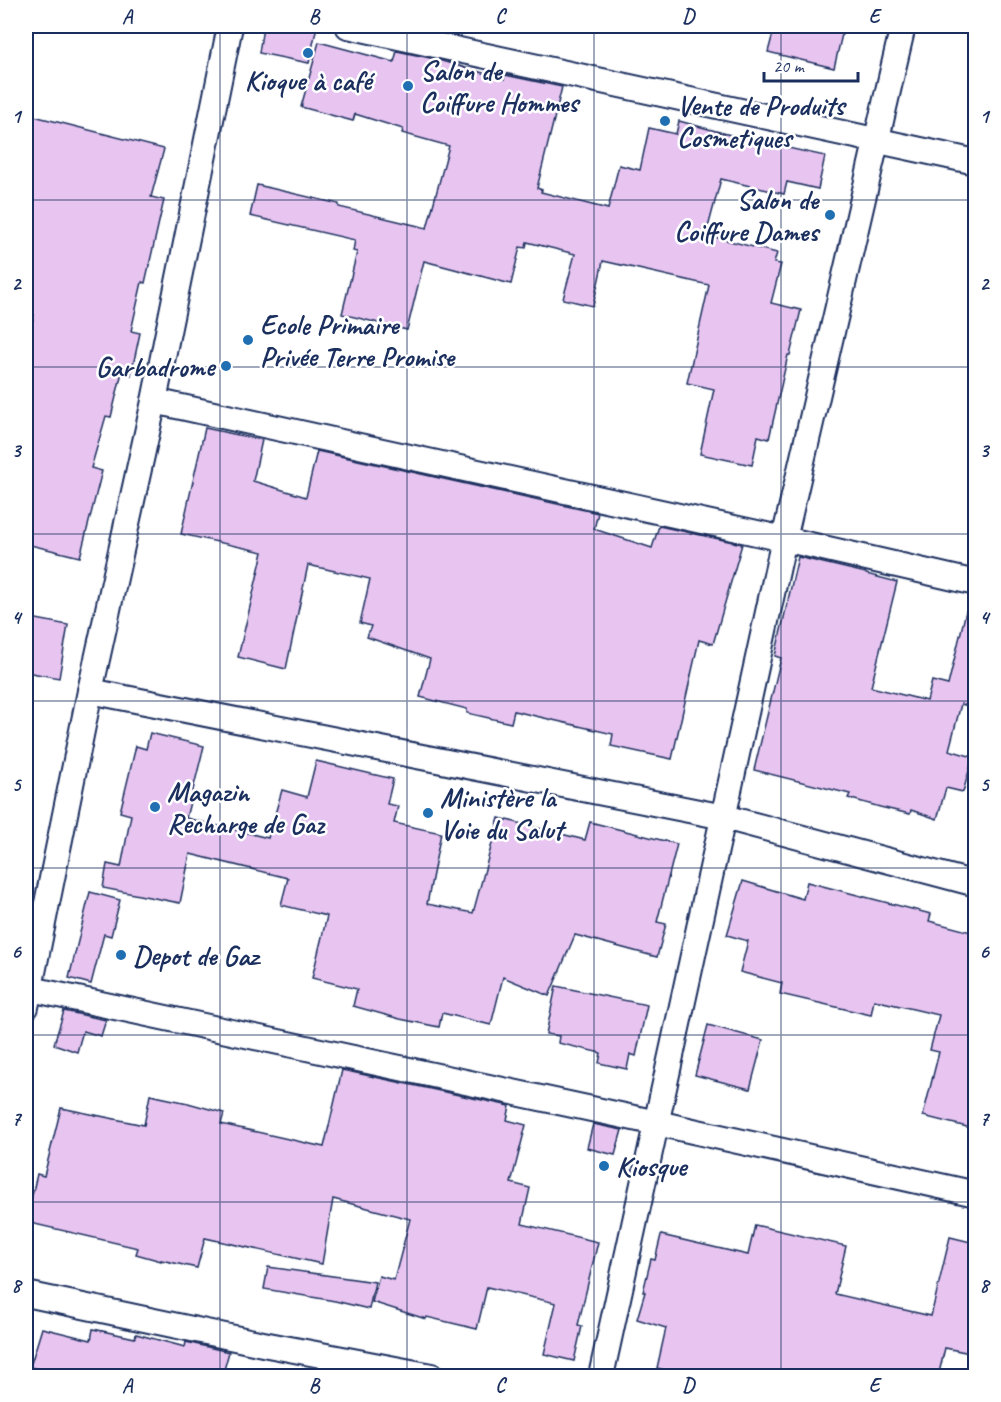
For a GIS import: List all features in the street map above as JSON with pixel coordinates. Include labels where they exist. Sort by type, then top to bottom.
[{"type":"street","points":[[230,26],[154,401],[90,691],[27,995],[657,1123],[975,1194]]},
{"type":"street","points":[[348,26],[975,162]]},
{"type":"street","points":[[601,1377],[784,538],[903,26]]},
{"type":"street","points":[[154,401],[784,538],[975,583]]},
{"type":"street","points":[[90,691],[724,818],[975,884]]},
{"type":"street","points":[[26,1294],[432,1377]]},
{"type":"building","points":[[277,26],[317,26],[309,63],[259,53],[263,27],[275,29]]},
{"type":"building","points":[[775,26],[844,26],[834,68],[768,52]]},
{"type":"building","points":[[319,42],[394,62],[397,51],[435,59],[504,79],[505,75],[562,87],[537,188],[542,190],[541,192],[608,209],[619,165],[640,170],[649,128],[676,134],[679,121],[738,137],[825,156],[818,189],[787,182],[784,194],[721,179],[706,235],[777,253],[774,263],[781,264],[771,303],[801,310],[769,439],[758,436],[752,465],[700,454],[714,389],[687,383],[709,285],[603,261],[593,306],[563,299],[575,254],[527,242],[526,248],[520,247],[511,284],[424,261],[407,330],[342,314],[357,252],[353,251],[355,240],[250,216],[257,185],[427,228],[449,146],[402,133],[403,129],[355,114],[353,121],[301,107]]},
{"type":"building","points":[[26,114],[164,149],[151,197],[164,200],[145,283],[142,282],[131,331],[140,333],[131,375],[122,372],[111,417],[106,416],[91,468],[102,471],[80,557],[26,544],[26,348],[34,315],[26,313]]},
{"type":"building","points":[[205,428],[262,440],[253,481],[306,497],[317,451],[598,513],[594,529],[652,548],[659,526],[742,544],[713,644],[699,640],[672,759],[611,746],[613,734],[514,711],[511,723],[467,713],[467,709],[420,697],[430,659],[367,637],[371,626],[360,623],[370,579],[308,565],[286,669],[238,657],[263,552],[181,534]]},
{"type":"building","points":[[798,557],[897,582],[871,687],[927,701],[932,681],[948,685],[966,611],[975,612],[975,708],[961,704],[949,750],[973,757],[963,792],[946,788],[937,819],[911,810],[910,814],[880,807],[848,798],[850,794],[754,770],[781,658],[775,656]]},
{"type":"building","points":[[26,617],[68,625],[59,678],[26,672]]},
{"type":"building","points":[[150,733],[204,746],[186,818],[268,838],[282,790],[307,797],[316,761],[393,779],[387,804],[398,806],[394,823],[441,833],[427,904],[473,913],[499,818],[585,840],[590,822],[677,844],[657,922],[666,924],[657,957],[575,935],[549,996],[503,977],[491,1025],[442,1013],[439,1027],[353,1006],[357,989],[312,978],[327,916],[281,905],[288,878],[190,854],[180,903],[103,888],[107,864],[121,867],[131,815],[120,812],[136,746],[146,749]]},
{"type":"building","points":[[743,881],[803,899],[807,882],[931,914],[929,921],[975,933],[975,1129],[923,1116],[939,1052],[930,1050],[939,1015],[874,1000],[871,1015],[780,994],[782,983],[740,972],[748,941],[727,935]]},
{"type":"building","points":[[90,892],[120,900],[111,936],[104,934],[91,984],[69,978]]},
{"type":"building","points":[[556,986],[647,1005],[636,1056],[630,1054],[627,1069],[599,1063],[601,1053],[558,1043],[559,1036],[546,1034]]},
{"type":"building","points":[[64,1011],[106,1020],[101,1036],[83,1031],[77,1052],[54,1044]]},
{"type":"building","points":[[708,1025],[763,1040],[750,1089],[695,1075]]},
{"type":"building","points":[[342,1070],[510,1106],[507,1120],[526,1125],[511,1183],[530,1188],[522,1224],[598,1242],[578,1325],[582,1326],[574,1361],[544,1354],[556,1303],[487,1287],[477,1329],[427,1317],[426,1319],[372,1302],[379,1276],[394,1280],[410,1219],[333,1199],[322,1264],[205,1238],[197,1268],[136,1254],[138,1248],[26,1222],[37,1174],[44,1176],[61,1108],[144,1125],[150,1095],[224,1113],[221,1124],[324,1147]]},
{"type":"building","points":[[593,1124],[622,1130],[615,1155],[587,1148]]},
{"type":"building","points":[[755,1225],[846,1246],[835,1294],[931,1316],[950,1237],[975,1243],[975,1354],[945,1348],[938,1377],[693,1377],[657,1368],[666,1328],[637,1319],[651,1259],[655,1260],[661,1235],[748,1255]]},
{"type":"building","points":[[268,1267],[375,1282],[369,1309],[264,1289]]},
{"type":"building","points":[[42,1328],[91,1340],[93,1329],[135,1338],[136,1334],[185,1347],[186,1342],[229,1352],[222,1377],[37,1377],[39,1369],[30,1367]]},
{"type":"place","name":"Kioque à café","points":[[308,53]]},
{"type":"place","name":"Salon de Coiffure Hommes","points":[[408,86]]},
{"type":"place","name":"Vente de Produits Cosmetiques","points":[[665,121]]},
{"type":"place","name":"Salon de Coiffure Dames","points":[[830,215]]},
{"type":"place","name":"Ecole Primaire Privée Terre Promise","points":[[248,340]]},
{"type":"place","name":"Garbadrome","points":[[226,366]]},
{"type":"place","name":"Magazin Recharge de Gaz","points":[[155,807]]},
{"type":"place","name":"Ministère la Voie du Salut","points":[[428,813]]},
{"type":"place","name":"Depot de Gaz","points":[[121,955]]},
{"type":"place","name":"Kiosque","points":[[604,1166]]}]
